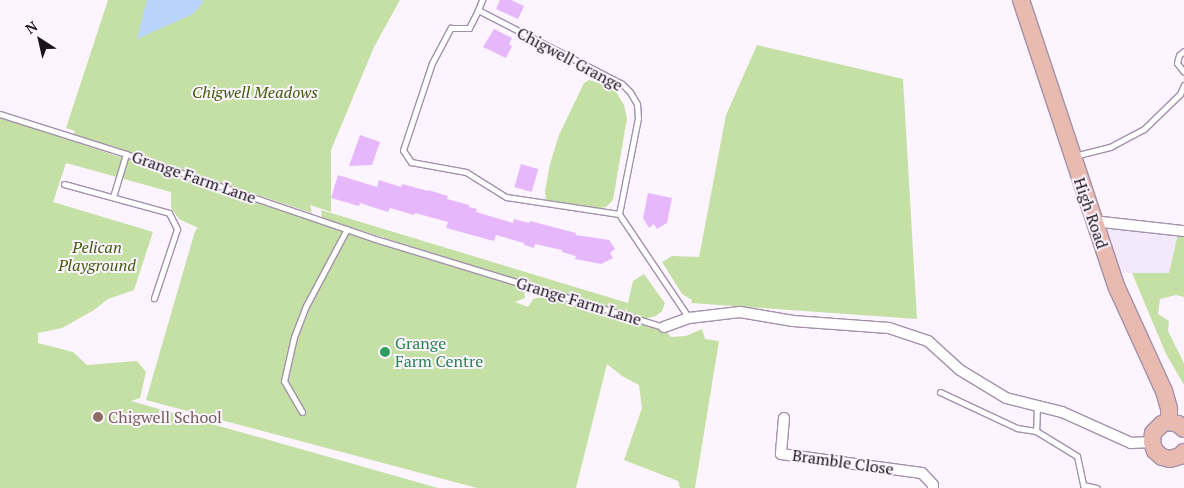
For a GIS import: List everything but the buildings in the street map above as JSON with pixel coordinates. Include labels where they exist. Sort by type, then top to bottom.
[{"type":"main road","name":"High Road","points":[[1021,0],[1093,221],[1118,288],[1164,391],[1169,409],[1177,426]]},
{"type":"main road","name":"High Road","points":[[1152,442],[1153,433],[1162,424],[1177,426]]},
{"type":"main road","points":[[1152,442],[1155,451],[1162,457],[1170,459],[1183,457]]},
{"type":"street","points":[[1093,221],[1184,231]]},
{"type":"street","name":"Grange Farm Lane","points":[[664,326],[689,318],[740,312],[793,321],[889,328],[928,341],[960,370],[1006,398],[1062,412],[1131,443],[1152,442]]},
{"type":"street","name":"Bramble Close","points":[[784,418],[781,454],[922,473],[933,485],[933,488]]},
{"type":"lane","points":[[482,0],[469,28],[451,28],[432,63],[403,150],[411,162],[466,172],[506,197],[619,214],[689,318]]},
{"type":"lane","name":"Chigwell Grange","points":[[478,10],[622,84],[630,92],[637,104],[638,118],[619,214]]},
{"type":"lane","points":[[1184,51],[1179,55],[1177,63],[1184,72]]},
{"type":"lane","points":[[1072,156],[1110,147],[1144,129],[1180,94],[1184,86]]},
{"type":"lane","name":"Grange Farm Lane","points":[[0,114],[126,154],[347,229],[664,326]]},
{"type":"lane","points":[[113,198],[126,154]]},
{"type":"lane","points":[[64,184],[169,213],[177,229],[154,298]]},
{"type":"lane","points":[[302,412],[284,381],[294,338],[306,306],[347,229]]},
{"type":"lane","points":[[940,392],[1017,428],[1036,431],[1077,456],[1084,485],[1098,488]]},
{"type":"lane","points":[[1036,431],[1037,406]]},
{"type":"shaded area","points":[[1104,225],[1178,234],[1169,273],[1120,273]]},
{"type":"green space","name":"Chigwell Meadows","points":[[108,0],[400,0],[374,47],[331,150],[331,212],[310,205],[312,213],[74,134],[75,131],[66,128]]},
{"type":"green space","points":[[757,45],[903,79],[917,319],[691,303],[692,300],[682,294],[662,262],[672,256],[699,257],[726,115]]},
{"type":"green space","points":[[589,80],[602,84],[616,92],[624,105],[627,118],[613,200],[606,207],[601,208],[546,200],[545,191],[550,164],[559,135],[584,83]]},
{"type":"green space","name":"Pelican Playground","points":[[0,117],[417,256],[524,288],[525,298],[515,302],[528,307],[533,299],[550,295],[665,330],[671,337],[686,336],[702,329],[705,339],[719,341],[695,488],[680,488],[678,481],[624,460],[642,408],[639,385],[622,376],[607,364],[576,488],[477,488],[146,400],[195,231],[198,228],[179,219],[171,208],[171,192],[66,163],[53,202],[153,232],[134,290],[108,299],[94,310],[62,328],[38,333],[38,343],[73,352],[87,365],[137,361],[146,372],[140,398],[131,401],[438,488],[0,488]]},
{"type":"green space","points":[[321,210],[628,303],[633,281],[644,274],[665,303],[662,311],[656,316],[644,319],[626,314],[627,306],[624,314],[322,218]]},
{"type":"green space","points":[[1178,234],[1184,235],[1184,297],[1176,295],[1160,299],[1158,314],[1169,321],[1168,331],[1184,363],[1184,385],[1166,354],[1132,273],[1169,273]]},
{"type":"water","points":[[147,0],[201,0],[204,2],[193,14],[137,39]]},
{"type":"place","name":"Grange Farm Centre","points":[[385,352]]},
{"type":"place","name":"Chigwell School","points":[[98,417]]}]
